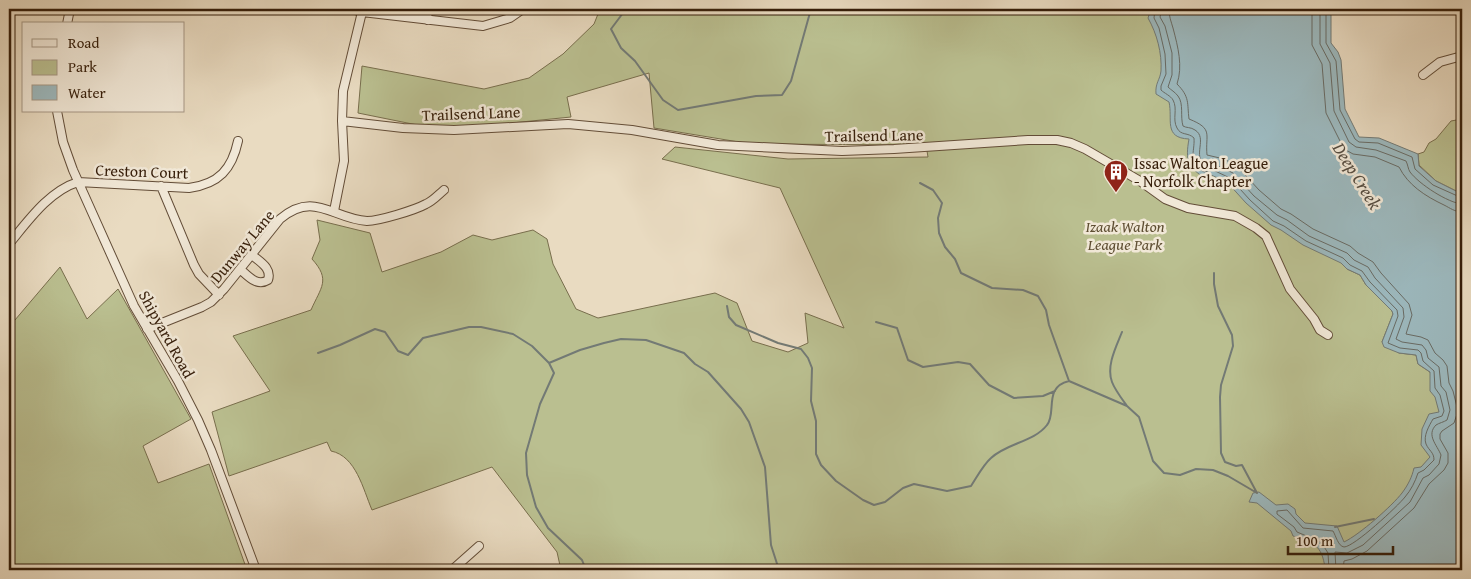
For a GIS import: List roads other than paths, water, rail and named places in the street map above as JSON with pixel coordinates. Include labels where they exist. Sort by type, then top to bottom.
[{"type":"street","points":[[67,22],[70,9]]},
{"type":"street","points":[[351,9],[362,12],[483,26],[510,18],[523,9]]},
{"type":"street","points":[[427,20],[428,9]]},
{"type":"street","points":[[334,211],[344,161],[343,91],[362,12]]},
{"type":"street","points":[[1423,74],[1440,62],[1462,56]]},
{"type":"street","name":"Shipyard Road","points":[[57,112],[60,132],[67,156],[78,182],[123,284],[189,401],[211,450],[256,570]]},
{"type":"street","name":"Trailsend Lane","points":[[342,121],[403,128],[454,130],[568,124],[663,135],[718,145],[842,151],[1036,140],[1057,140],[1071,143],[1085,148],[1118,167],[1165,199],[1188,208],[1234,216],[1260,231],[1266,236],[1290,289],[1314,319],[1320,330],[1328,335]]},
{"type":"street","name":"Creston Court","points":[[78,182],[189,188],[200,186],[220,177],[232,161],[238,141]]},
{"type":"street","points":[[9,244],[24,225],[59,190],[78,182]]},
{"type":"street","points":[[161,186],[194,265],[199,274],[219,295]]},
{"type":"street","name":"Dunway Lane","points":[[147,329],[202,307],[219,295],[287,213],[297,208],[308,206],[372,221],[420,207],[444,190]]},
{"type":"street","points":[[240,269],[257,282],[265,283],[268,280],[270,274],[268,270],[252,255]]},
{"type":"street","points":[[452,570],[479,546]]},
{"type":"water","name":"Deep Creek","points":[[1151,9],[1331,9],[1331,43],[1341,60],[1345,109],[1359,137],[1379,138],[1418,154],[1419,166],[1436,181],[1462,194],[1462,570],[1321,570],[1325,568],[1319,549],[1306,540],[1293,536],[1291,531],[1257,503],[1249,502],[1253,493],[1259,492],[1276,505],[1288,504],[1295,509],[1296,514],[1305,523],[1337,526],[1344,542],[1366,527],[1391,505],[1406,487],[1414,468],[1421,467],[1430,457],[1421,445],[1422,429],[1429,414],[1439,412],[1435,397],[1430,391],[1430,372],[1418,364],[1416,355],[1399,353],[1384,347],[1382,342],[1393,314],[1392,311],[1366,285],[1360,275],[1347,269],[1341,263],[1303,245],[1271,225],[1246,203],[1227,182],[1211,175],[1206,179],[1195,171],[1189,163],[1187,153],[1189,139],[1181,138],[1172,131],[1169,102],[1156,94],[1161,71],[1161,57],[1154,30],[1148,18]]},
{"type":"waterway","points":[[626,9],[611,29],[621,48],[635,61],[663,100],[678,110],[756,96],[782,95],[791,81],[811,9]]},
{"type":"waterway","points":[[920,183],[933,190],[942,203],[938,218],[939,233],[961,273],[992,288],[1023,290],[1038,296],[1046,310],[1049,325],[1069,381],[1127,406],[1139,417],[1153,461],[1164,473],[1180,475],[1196,469],[1213,470],[1228,476],[1257,493]]},
{"type":"waterway","points":[[1214,273],[1218,306],[1232,335],[1233,346],[1221,385],[1221,453],[1225,462],[1236,466],[1242,465],[1257,493]]},
{"type":"waterway","points":[[727,306],[729,317],[736,325],[778,343],[801,349],[808,358],[812,368],[811,401],[816,421],[816,454],[821,465],[836,481],[863,500],[874,505],[885,502],[903,488],[914,484],[947,491],[971,486],[983,468],[997,453],[1042,431],[1050,420],[1053,394],[1061,384],[1069,381]]},
{"type":"waterway","points":[[876,322],[897,328],[908,360],[923,367],[958,362],[970,364],[989,385],[1014,398],[1043,396],[1055,391]]},
{"type":"waterway","points":[[318,353],[375,329],[385,332],[398,351],[408,355],[423,338],[469,327],[481,327],[513,334],[532,346],[549,363],[554,373],[540,404],[526,453],[527,475],[536,507],[548,528],[582,560],[586,570]]},
{"type":"waterway","points":[[1122,332],[1112,357],[1110,376],[1115,388],[1127,406]]},
{"type":"waterway","points":[[549,363],[580,350],[604,343],[621,339],[646,340],[684,353],[695,364],[708,372],[741,409],[749,422],[765,467],[771,545],[779,570]]},
{"type":"waterway","points":[[1335,527],[1374,519]]},
{"type":"waterway","points":[[916,568],[921,570]]},
{"type":"place","name":"Issac Walton League - Norfolk Chapter","points":[[1116,193]]},
{"type":"park label","name":"Izaak Walton League Park","points":[[1125,235]]}]
